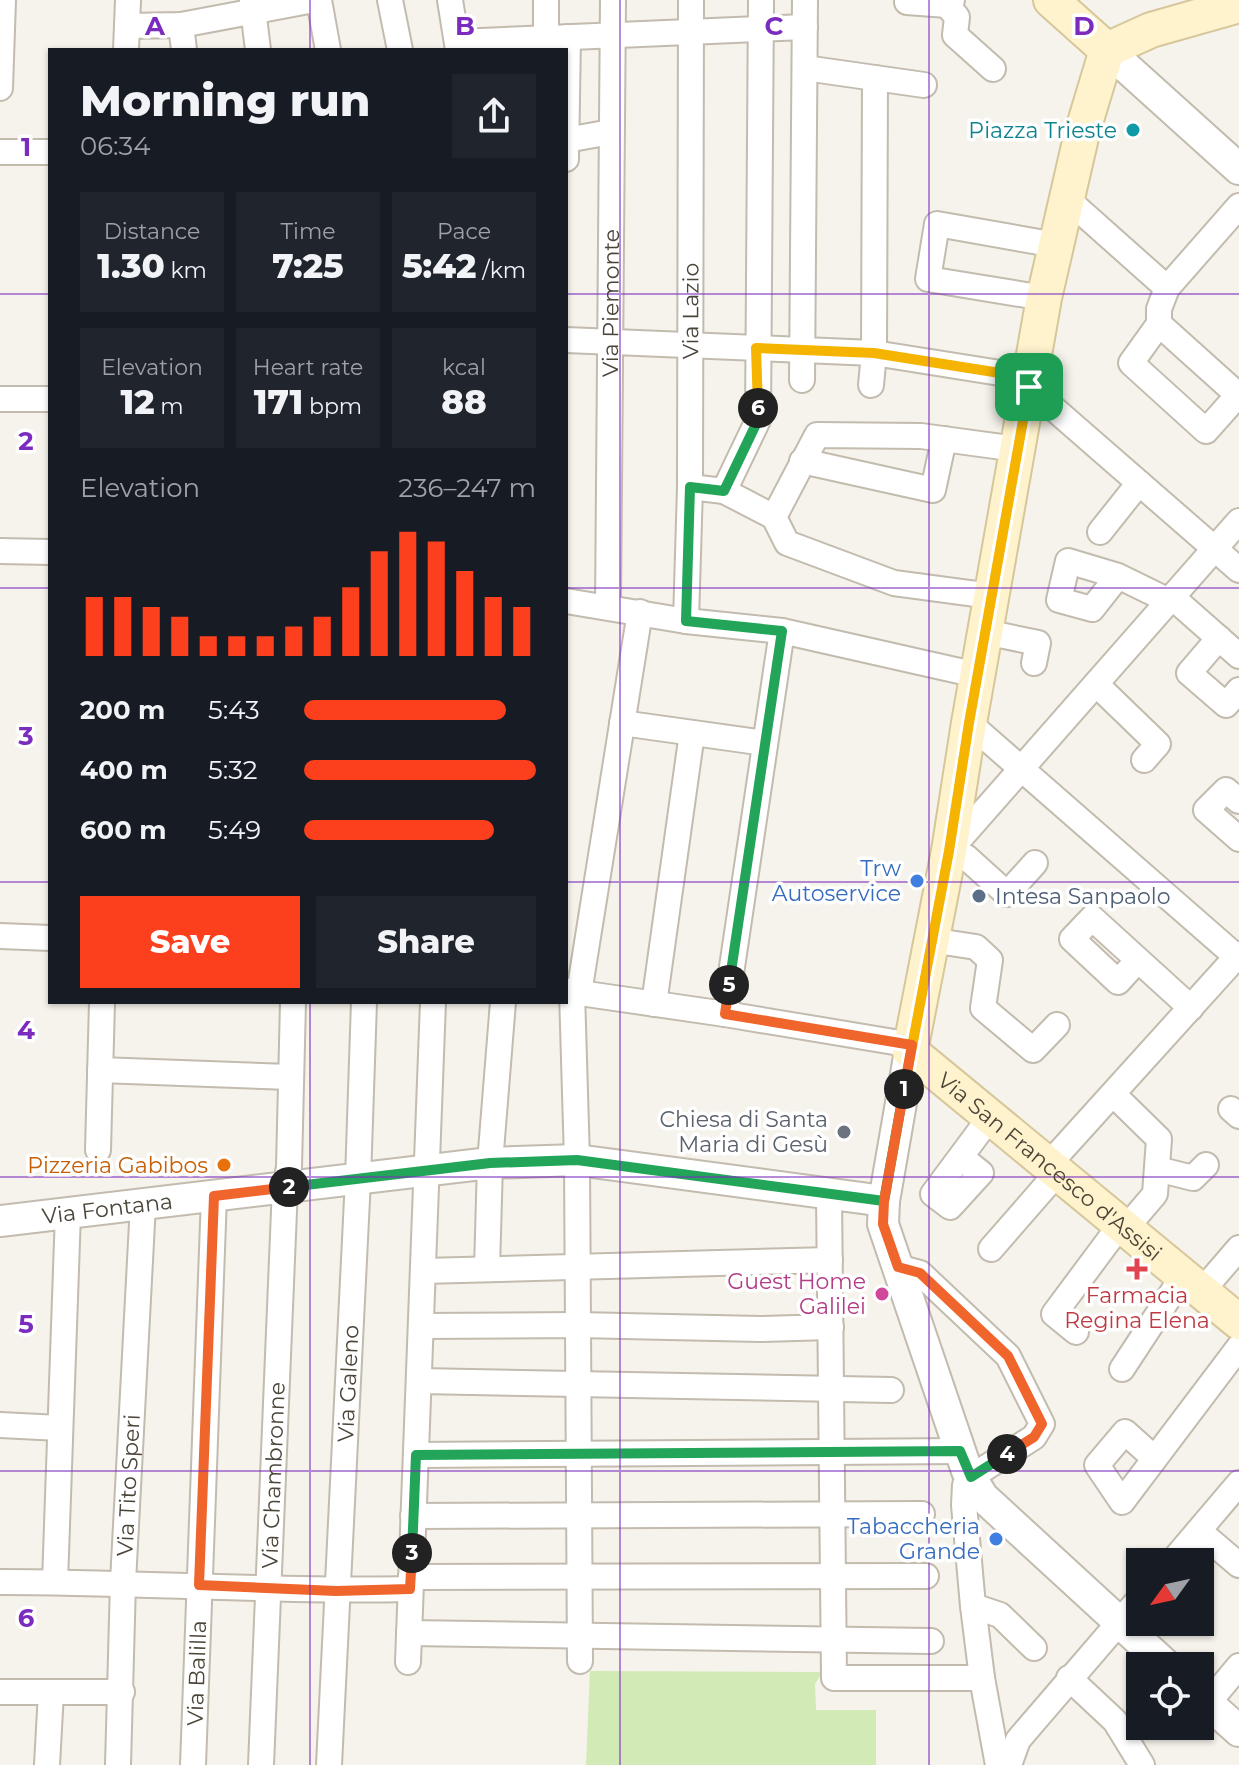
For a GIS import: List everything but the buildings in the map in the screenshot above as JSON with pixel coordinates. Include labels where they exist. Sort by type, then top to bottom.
[{"type":"main road","points":[[1051,0],[1104,47]]},
{"type":"main road","points":[[1104,47],[1239,5]]},
{"type":"main road","points":[[911,1048],[949,851],[1044,298],[1104,47]]},
{"type":"main road","name":"Via San Francesco d'Assisi","points":[[911,1048],[1239,1322]]},
{"type":"street","points":[[0,88],[3,0]]},
{"type":"street","points":[[128,0],[127,38],[252,5],[316,0],[328,48]]},
{"type":"street","points":[[390,0],[400,48]]},
{"type":"street","points":[[450,0],[458,46],[553,42],[613,35],[805,27]]},
{"type":"street","points":[[546,0],[553,42]]},
{"type":"street","name":"Via Piemonte","points":[[608,607],[613,0]]},
{"type":"street","name":"Via Lazio","points":[[686,621],[690,487],[691,0]]},
{"type":"street","points":[[724,491],[758,420],[756,348],[761,0]]},
{"type":"street","points":[[802,380],[805,0]]},
{"type":"street","points":[[909,0],[907,2],[950,3],[957,17],[955,35],[993,69]]},
{"type":"street","points":[[252,5],[258,48]]},
{"type":"street","points":[[181,25],[184,48]]},
{"type":"street","points":[[1104,47],[1239,169]]},
{"type":"street","points":[[805,68],[924,85]]},
{"type":"street","points":[[871,385],[874,353],[875,78]]},
{"type":"street","points":[[568,140],[611,132]]},
{"type":"street","points":[[0,152],[48,152]]},
{"type":"street","points":[[1066,204],[1167,288]]},
{"type":"street","points":[[1159,324],[1238,395],[1206,431],[1131,363],[1159,324],[1159,309],[1167,288],[1239,206]]},
{"type":"street","points":[[1044,298],[928,279],[937,224],[1056,245]]},
{"type":"street","points":[[568,340],[874,353],[1030,382],[1239,570]]},
{"type":"street","points":[[0,399],[48,399]]},
{"type":"street","points":[[774,517],[817,435],[921,436],[1017,449]]},
{"type":"street","points":[[802,461],[933,490],[944,439]]},
{"type":"street","points":[[1100,532],[1139,483]]},
{"type":"street","points":[[690,487],[724,491],[774,517],[787,543],[894,583],[991,596]]},
{"type":"street","points":[[1035,863],[1007,894],[966,857],[949,851],[1239,521]]},
{"type":"street","points":[[0,551],[48,552]]},
{"type":"street","points":[[1118,576],[1092,609],[1059,600],[1068,561],[1118,576],[1170,599],[1239,656]]},
{"type":"street","points":[[568,601],[686,621],[782,631],[977,675]]},
{"type":"street","points":[[580,1661],[577,1160],[572,992],[640,612]]},
{"type":"street","points":[[725,1014],[782,631]]},
{"type":"street","points":[[985,632],[1038,643],[1034,663]]},
{"type":"street","points":[[1219,638],[1189,673],[1232,698]]},
{"type":"street","points":[[1096,684],[1158,744],[1144,760]]},
{"type":"street","points":[[622,723],[765,743]]},
{"type":"street","points":[[969,723],[1238,957],[1113,1094],[991,1249]]},
{"type":"street","points":[[654,1004],[692,733]]},
{"type":"street","points":[[1239,801],[1226,790],[1206,810],[1239,839]]},
{"type":"street","points":[[1092,918],[1072,939],[1118,982],[1138,960],[1191,1008]]},
{"type":"street","points":[[0,936],[48,938]]},
{"type":"street","points":[[930,940],[976,947],[990,960],[983,1008],[1033,1050],[1057,1025]]},
{"type":"street","points":[[572,992],[725,1014],[911,1048],[884,1201],[883,1224],[965,1464],[983,1497],[1152,1652]]},
{"type":"street","points":[[98,1150],[102,1004]]},
{"type":"street","name":"Via Chambronne","points":[[261,1765],[285,1187],[289,1167],[293,1004]]},
{"type":"street","name":"Via Galeno","points":[[329,1765],[364,1004]]},
{"type":"street","points":[[408,1662],[433,1004]]},
{"type":"street","points":[[487,1269],[490,1163],[503,1004]]},
{"type":"street","points":[[100,1070],[290,1077]]},
{"type":"street","points":[[1076,1332],[1054,1314],[1124,1226],[1155,1194],[1159,1139],[1113,1094]]},
{"type":"street","points":[[950,1207],[933,1194],[991,1116]]},
{"type":"street","name":"Via Fontana","points":[[0,1221],[490,1163],[577,1160],[884,1201]]},
{"type":"street","points":[[1157,1169],[1193,1178],[1206,1165]]},
{"type":"street","points":[[829,1194],[834,1678],[982,1678]]},
{"type":"street","name":"Via Balilla","points":[[193,1765],[214,1196]]},
{"type":"street","name":"Via Tito Speri","points":[[118,1765],[123,1582],[143,1204]]},
{"type":"street","points":[[55,1582],[68,1213]]},
{"type":"street","points":[[1122,1369],[1192,1283],[1239,1248]]},
{"type":"street","points":[[423,1271],[830,1260]]},
{"type":"street","points":[[416,1455],[832,1452],[965,1464],[1034,1437],[1042,1424],[1008,1356],[920,1273],[898,1267]]},
{"type":"street","points":[[421,1326],[831,1327]]},
{"type":"street","points":[[1154,1458],[1125,1432],[1097,1465],[1122,1502],[1239,1347]]},
{"type":"street","points":[[419,1381],[891,1390]]},
{"type":"street","points":[[0,1425],[60,1428]]},
{"type":"street","points":[[965,1464],[964,1505],[973,1606],[998,1765]]},
{"type":"street","points":[[1184,1548],[1239,1483]]},
{"type":"street","points":[[413,1516],[922,1514]]},
{"type":"street","points":[[1199,1531],[1239,1565]]},
{"type":"street","points":[[0,1582],[123,1582],[336,1591],[411,1583],[580,1575],[771,1578],[926,1576]]},
{"type":"street","points":[[973,1606],[1000,1615],[1034,1648]]},
{"type":"street","points":[[1009,1765],[1018,1740],[1126,1614]]},
{"type":"street","points":[[409,1633],[931,1641]]},
{"type":"street","points":[[1214,1690],[1239,1666]]},
{"type":"street","points":[[1069,1678],[1115,1721],[1142,1765]]},
{"type":"street","points":[[0,1692],[122,1692]]},
{"type":"street","points":[[47,1765],[51,1692]]},
{"type":"street","points":[[1214,1709],[1239,1731]]},
{"type":"green space","points":[[590,1671],[823,1672],[815,1684],[816,1710],[876,1710],[876,1765],[586,1765]]},
{"type":"place","name":"Piazza Trieste","points":[[1133,130]]},
{"type":"place","name":"Trw Autoservice","points":[[917,881]]},
{"type":"place","name":"Intesa Sanpaolo","points":[[979,896]]},
{"type":"place","name":"Chiesa di Santa Maria di Gesù","points":[[844,1132]]},
{"type":"place","name":"Pizzeria Gabibos","points":[[224,1165]]},
{"type":"place","name":"Farmacia Regina Elena","points":[[1137,1269]]},
{"type":"place","name":"Guest Home Galilei","points":[[882,1294]]},
{"type":"place","name":"Tabaccheria Grande","points":[[996,1539]]},
{"type":"route","points":[[1029,387],[949,851],[930,940],[912,1045],[910,1051],[884,1201],[577,1160],[490,1163],[214,1196],[199,1585],[336,1591],[410,1589],[416,1455],[960,1451],[971,1477],[1034,1437],[1042,1424],[1008,1356],[920,1273],[898,1267],[883,1224],[884,1201],[912,1045],[725,1014],[782,631],[686,621],[690,487],[724,491],[758,420],[756,348],[874,353],[1031,378],[1029,387]]}]
